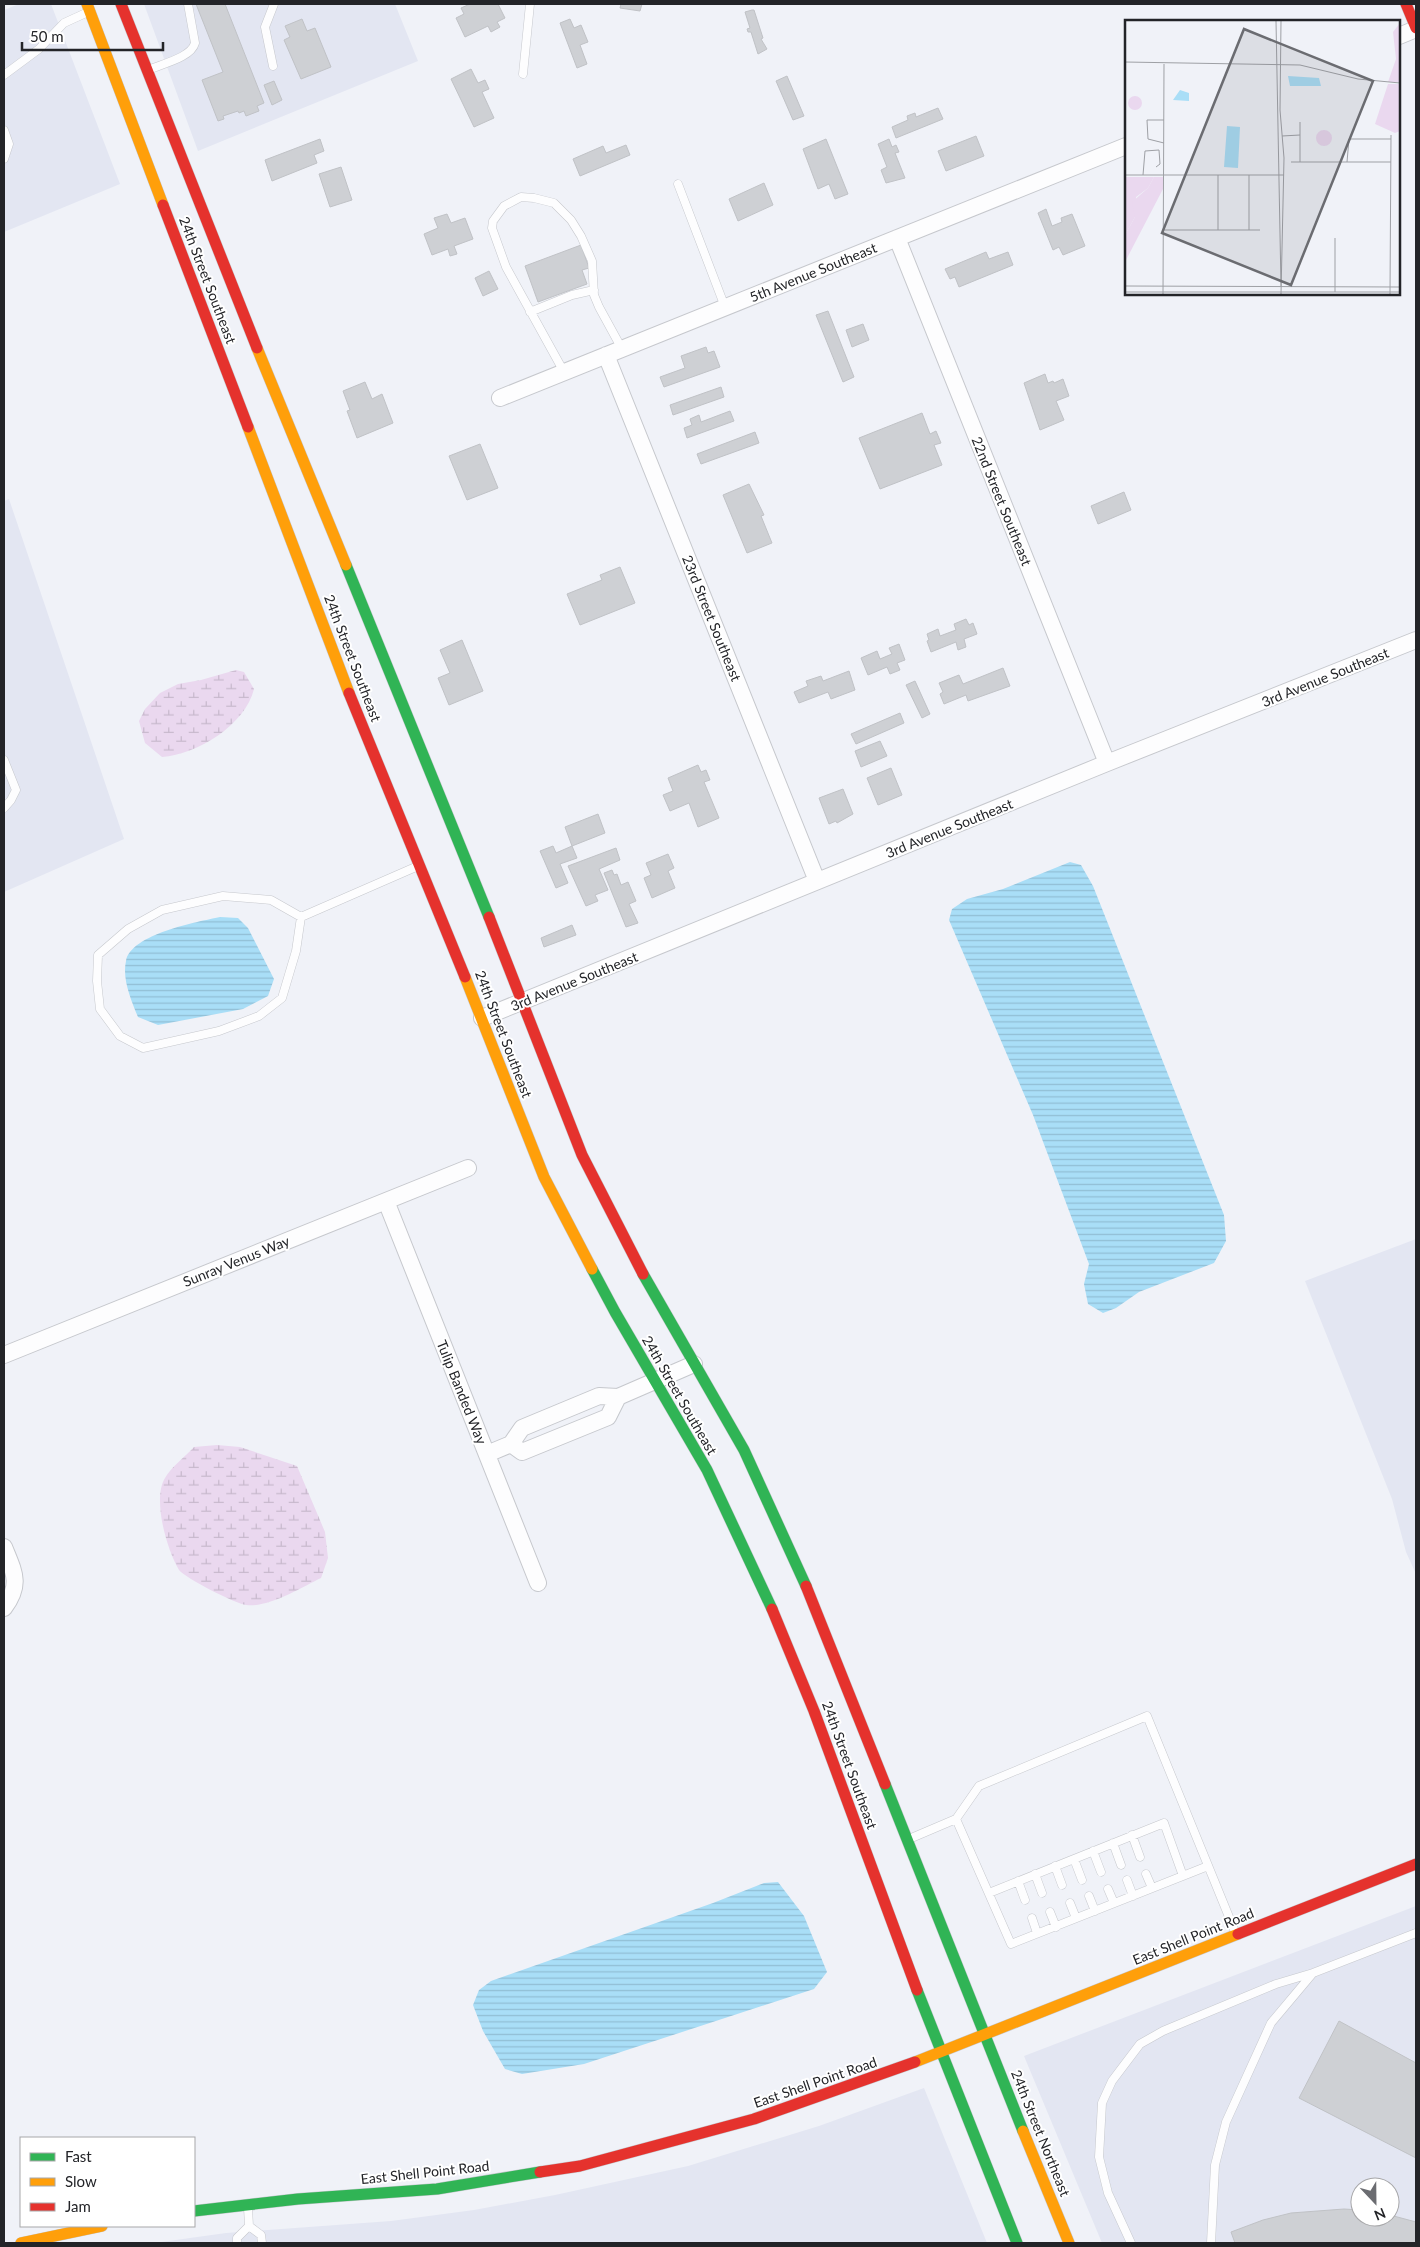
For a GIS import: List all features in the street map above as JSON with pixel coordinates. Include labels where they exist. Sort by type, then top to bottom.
[{"type":"street","name":"24th Street Southeast","points":[[121,4],[194,192],[523,1001],[582,1155],[651,1291],[744,1450],[812,1598],[984,2035]]},
{"type":"street","points":[[1400,36],[1416,29],[1406,4]]},
{"type":"street","name":"24th Street Southeast","points":[[88,7],[344,681],[421,865],[544,1177],[615,1312],[707,1470],[775,1615],[814,1711],[940,2052]]},
{"type":"street","name":"5th Avenue Southeast","points":[[500,398],[1125,146]]},
{"type":"street","name":"22nd Street Southeast","points":[[897,238],[1108,763]]},
{"type":"street","name":"23rd Street Southeast","points":[[606,355],[818,881]]},
{"type":"street","name":"3rd Avenue Southeast","points":[[482,1018],[1108,763],[1416,640]]},
{"type":"street","name":"Sunray Venus Way","points":[[4,1355],[468,1168]]},
{"type":"street","name":"Tulip Banded Way","points":[[386,1201],[538,1583]]},
{"type":"street","points":[[487,1454],[511,1444],[522,1428],[599,1396],[618,1397],[694,1364]]},
{"type":"street","points":[[511,1444],[522,1452],[608,1417],[618,1397]]},
{"type":"street","points":[[4,1547],[16,1576],[13,1594],[4,1608]]},
{"type":"street","name":"East Shell Point Road","points":[[195,2211],[438,2188],[580,2166],[754,2119],[940,2052],[1416,1864]]},
{"type":"street","name":"24th Street Northeast","points":[[984,2035],[1069,2243]]},
{"type":"street","points":[[940,2052],[1017,2243]]},
{"type":"street","points":[[21,2243],[97,2227]]},
{"type":"lane","points":[[147,70],[188,54],[193,49],[194,44],[188,4]]},
{"type":"lane","points":[[273,66],[265,27],[274,4]]},
{"type":"lane","points":[[522,74],[530,4]]},
{"type":"lane","points":[[4,75],[39,49],[64,22],[88,7]]},
{"type":"lane","points":[[4,130],[9,144],[4,159]]},
{"type":"lane","points":[[678,184],[725,307]]},
{"type":"lane","points":[[564,372],[506,267],[492,228],[493,221],[504,206],[521,197],[554,203],[567,215],[581,236],[592,261],[594,290],[599,307],[622,349]]},
{"type":"lane","points":[[530,312],[572,295],[594,290]]},
{"type":"lane","points":[[4,760],[16,790],[12,800],[4,808]]},
{"type":"lane","points":[[301,917],[421,865]]},
{"type":"lane","points":[[223,896],[271,900],[301,917],[296,951],[282,998],[259,1016],[219,1031],[143,1048],[120,1036],[100,1009],[97,981],[98,955],[128,929],[162,910],[223,896]]},
{"type":"lane","points":[[907,1840],[956,1819],[979,1786],[1147,1716],[1237,1935]]},
{"type":"lane","points":[[956,1819],[1011,1944],[1208,1866]]},
{"type":"lane","points":[[989,1893],[1164,1823],[1183,1876]]},
{"type":"lane","points":[[1132,1835],[1140,1857]]},
{"type":"lane","points":[[1113,1843],[1121,1864]]},
{"type":"lane","points":[[1093,1851],[1101,1872]]},
{"type":"lane","points":[[1074,1859],[1082,1880]]},
{"type":"lane","points":[[1055,1866],[1062,1885]]},
{"type":"lane","points":[[1035,1874],[1042,1893]]},
{"type":"lane","points":[[1146,1874],[1152,1888]]},
{"type":"lane","points":[[1127,1880],[1133,1896]]},
{"type":"lane","points":[[1018,1881],[1025,1900]]},
{"type":"lane","points":[[1108,1889],[1114,1904]]},
{"type":"lane","points":[[1089,1896],[1095,1911]]},
{"type":"lane","points":[[1070,1903],[1076,1918]]},
{"type":"lane","points":[[1050,1912],[1056,1927]]},
{"type":"lane","points":[[1032,1918],[1037,1933]]},
{"type":"lane","points":[[1131,2243],[1108,2193],[1099,2157],[1102,2104],[1112,2081],[1140,2044],[1163,2031],[1276,1984],[1313,1973],[1416,1933]]},
{"type":"lane","points":[[1210,2243],[1215,2165],[1226,2122],[1271,2023],[1313,1973]]},
{"type":"lane","points":[[238,2243],[237,2238],[248,2226],[248,2205]]},
{"type":"lane","points":[[248,2226],[261,2234],[262,2243]]},
{"type":"shaded area","points":[[19,4],[51,4],[120,184],[4,232],[4,10]]},
{"type":"shaded area","points":[[144,4],[395,4],[418,61],[198,151]]},
{"type":"shaded area","points":[[9,499],[124,839],[4,892],[4,501]]},
{"type":"shaded area","points":[[1416,1239],[1416,1574],[1406,1552],[1392,1499],[1305,1281]]},
{"type":"shaded area","points":[[1416,1906],[1416,2243],[1102,2243],[1024,2056]]},
{"type":"shaded area","points":[[924,2088],[987,2243],[154,2243],[226,2233],[391,2221],[474,2210],[555,2195],[688,2166],[819,2126]]},
{"type":"green space","points":[[236,670],[244,672],[254,689],[249,702],[230,726],[205,744],[176,755],[162,757],[145,743],[139,721],[145,709],[160,693],[178,684],[201,680]]},
{"type":"green space","points":[[217,1445],[240,1447],[297,1466],[325,1532],[328,1558],[321,1578],[275,1600],[255,1605],[246,1605],[211,1590],[179,1570],[166,1538],[161,1511],[161,1487],[171,1470],[194,1447]]},
{"type":"water","points":[[1070,862],[1081,865],[1093,886],[1224,1215],[1226,1241],[1214,1263],[1139,1292],[1116,1308],[1103,1313],[1088,1304],[1084,1284],[1089,1264],[1033,1115],[949,920],[952,909],[967,899],[1003,889]]},
{"type":"water","points":[[220,917],[238,918],[248,928],[274,979],[268,996],[243,1009],[158,1025],[138,1017],[125,975],[126,961],[131,952],[140,943],[166,931]]},
{"type":"water","points":[[778,1882],[804,1916],[827,1972],[814,1989],[584,2064],[522,2074],[505,2069],[483,2031],[473,2005],[479,1990],[491,1981],[713,1903],[764,1883]]},
{"type":"building","points":[[196,4],[225,4],[264,103],[257,106],[259,111],[246,116],[244,111],[239,113],[238,111],[223,116],[224,119],[218,121],[202,80],[223,72]]},
{"type":"building","points":[[470,4],[498,4],[505,18],[497,22],[500,27],[491,32],[488,26],[465,37],[456,18],[464,14],[461,8]]},
{"type":"building","points":[[621,4],[642,4],[640,11],[620,8]]},
{"type":"building","points":[[754,10],[763,38],[761,39],[767,49],[758,54],[751,32],[748,32],[747,29],[750,28],[745,12]]},
{"type":"building","points":[[302,19],[307,31],[315,28],[331,67],[301,79],[284,40],[290,37],[285,26]]},
{"type":"building","points":[[570,19],[574,28],[581,25],[588,42],[580,45],[587,64],[577,68],[560,23]]},
{"type":"building","points":[[471,69],[478,83],[485,80],[489,89],[482,92],[494,118],[474,127],[451,79]]},
{"type":"building","points":[[787,76],[804,116],[793,120],[776,81]]},
{"type":"building","points":[[274,81],[282,100],[272,105],[264,85]]},
{"type":"building","points":[[938,108],[943,119],[896,138],[892,127],[908,120],[907,116],[915,113],[916,117]]},
{"type":"building","points":[[976,136],[984,156],[946,171],[938,151]]},
{"type":"building","points":[[320,139],[324,151],[314,155],[317,163],[272,181],[265,160]]},
{"type":"building","points":[[826,139],[848,194],[835,199],[829,184],[818,189],[803,149]]},
{"type":"building","points":[[889,139],[892,147],[896,145],[899,152],[895,153],[905,178],[886,183],[881,170],[887,167],[878,144]]},
{"type":"building","points":[[626,145],[630,155],[580,176],[573,159],[603,146],[606,153]]},
{"type":"building","points":[[341,167],[352,200],[330,207],[319,174]]},
{"type":"building","points":[[764,183],[773,205],[738,221],[729,199]]},
{"type":"building","points":[[1046,209],[1052,226],[1062,222],[1061,218],[1072,214],[1085,246],[1063,255],[1059,247],[1053,250],[1038,213]]},
{"type":"building","points":[[447,214],[451,223],[465,218],[473,239],[454,246],[457,254],[450,256],[448,249],[432,255],[424,234],[438,228],[434,218]]},
{"type":"building","points":[[581,245],[589,268],[582,270],[587,284],[538,302],[525,266]]},
{"type":"building","points":[[986,252],[989,259],[1008,252],[1013,265],[959,287],[955,277],[950,279],[945,269]]},
{"type":"building","points":[[489,271],[498,289],[483,296],[475,278]]},
{"type":"building","points":[[828,311],[854,377],[843,382],[816,315]]},
{"type":"building","points":[[863,324],[869,340],[852,347],[846,330]]},
{"type":"building","points":[[706,347],[708,353],[714,351],[720,367],[664,387],[660,377],[685,368],[681,356]]},
{"type":"building","points":[[1045,374],[1048,383],[1053,381],[1054,383],[1063,379],[1069,396],[1056,401],[1064,420],[1040,430],[1024,383]]},
{"type":"building","points":[[365,382],[372,399],[382,394],[393,423],[357,438],[347,411],[350,410],[343,391]]},
{"type":"building","points":[[721,387],[724,397],[673,415],[670,405]]},
{"type":"building","points":[[730,411],[734,421],[687,438],[684,428],[692,425],[690,419],[699,415],[701,422]]},
{"type":"building","points":[[922,413],[930,434],[936,431],[941,443],[934,445],[942,465],[880,489],[859,438]]},
{"type":"building","points":[[755,432],[759,443],[701,464],[697,454]]},
{"type":"building","points":[[480,444],[498,488],[467,500],[449,456]]},
{"type":"building","points":[[749,484],[764,515],[761,516],[772,543],[747,553],[723,495]]},
{"type":"building","points":[[1124,492],[1131,510],[1098,524],[1091,506]]},
{"type":"building","points":[[620,567],[635,603],[580,625],[567,594],[602,580],[600,575]]},
{"type":"building","points":[[966,619],[969,625],[973,623],[977,634],[964,639],[966,647],[958,650],[956,642],[931,652],[927,641],[929,640],[927,634],[938,629],[940,636],[956,630],[954,624]]},
{"type":"building","points":[[462,640],[483,691],[449,705],[438,678],[450,673],[440,650]]},
{"type":"building","points":[[899,644],[905,660],[897,663],[900,670],[890,674],[887,667],[868,675],[861,658],[877,651],[880,659],[892,654],[889,648]]},
{"type":"building","points":[[1003,668],[1010,686],[968,701],[966,695],[944,704],[940,694],[943,692],[939,683],[959,675],[963,684]]},
{"type":"building","points":[[849,671],[855,690],[831,699],[828,692],[799,703],[794,692],[808,686],[806,681],[821,676],[823,681]]},
{"type":"building","points":[[915,681],[930,714],[922,718],[906,685]]},
{"type":"building","points":[[900,713],[904,723],[856,744],[851,734]]},
{"type":"building","points":[[880,741],[887,756],[861,767],[855,751]]},
{"type":"building","points":[[698,765],[701,772],[706,770],[710,780],[704,782],[719,818],[698,827],[689,803],[670,811],[663,795],[673,791],[668,778]]},
{"type":"building","points":[[891,768],[902,795],[878,805],[867,778]]},
{"type":"building","points":[[843,789],[853,814],[837,823],[836,821],[829,824],[819,798]]},
{"type":"building","points":[[598,814],[605,833],[572,846],[565,827]]},
{"type":"building","points":[[553,846],[556,853],[572,846],[577,858],[560,864],[568,883],[556,888],[540,851]]},
{"type":"building","points":[[616,848],[620,860],[599,869],[608,890],[595,895],[598,901],[586,906],[568,866]]},
{"type":"building","points":[[668,854],[674,868],[668,871],[675,888],[652,898],[644,878],[651,875],[646,863]]},
{"type":"building","points":[[612,870],[614,875],[617,874],[621,885],[628,882],[636,901],[629,904],[638,923],[626,927],[604,873]]},
{"type":"building","points":[[572,925],[576,935],[544,947],[541,938]]},
{"type":"building","points":[[1339,2021],[1416,2063],[1416,2158],[1299,2098]]},
{"type":"building","points":[[1350,2209],[1350,2227],[1400,2227],[1400,2218],[1416,2222],[1416,2243],[1235,2243],[1231,2232],[1263,2220],[1291,2213]]},
{"type":"traffic: fast","points":[[346,565],[489,917]]},
{"type":"traffic: fast","points":[[592,1269],[707,1470],[772,1609]]},
{"type":"traffic: fast","points":[[643,1274],[744,1450],[806,1586]]},
{"type":"traffic: fast","points":[[885,1784],[1023,2131]]},
{"type":"traffic: fast","points":[[917,1990],[1017,2243]]},
{"type":"traffic: fast","points":[[195,2211],[298,2199],[437,2189],[540,2172]]},
{"type":"traffic: slow","points":[[87,4],[163,205]]},
{"type":"traffic: slow","points":[[257,348],[346,565]]},
{"type":"traffic: slow","points":[[248,427],[349,693]]},
{"type":"traffic: slow","points":[[465,977],[544,1177],[592,1269]]},
{"type":"traffic: slow","points":[[915,2062],[1238,1934]]},
{"type":"traffic: slow","points":[[1023,2131],[1069,2243]]},
{"type":"traffic: slow","points":[[21,2243],[97,2227]]},
{"type":"traffic: jam","points":[[121,4],[257,348]]},
{"type":"traffic: jam","points":[[1406,4],[1416,28]]},
{"type":"traffic: jam","points":[[163,205],[248,427]]},
{"type":"traffic: jam","points":[[349,693],[465,977]]},
{"type":"traffic: jam","points":[[489,917],[582,1155],[643,1274]]},
{"type":"traffic: jam","points":[[806,1586],[885,1784]]},
{"type":"traffic: jam","points":[[772,1609],[814,1711],[917,1990]]},
{"type":"traffic: jam","points":[[1238,1934],[1416,1864]]},
{"type":"traffic: jam","points":[[540,2172],[580,2166],[754,2119],[915,2062]]}]
